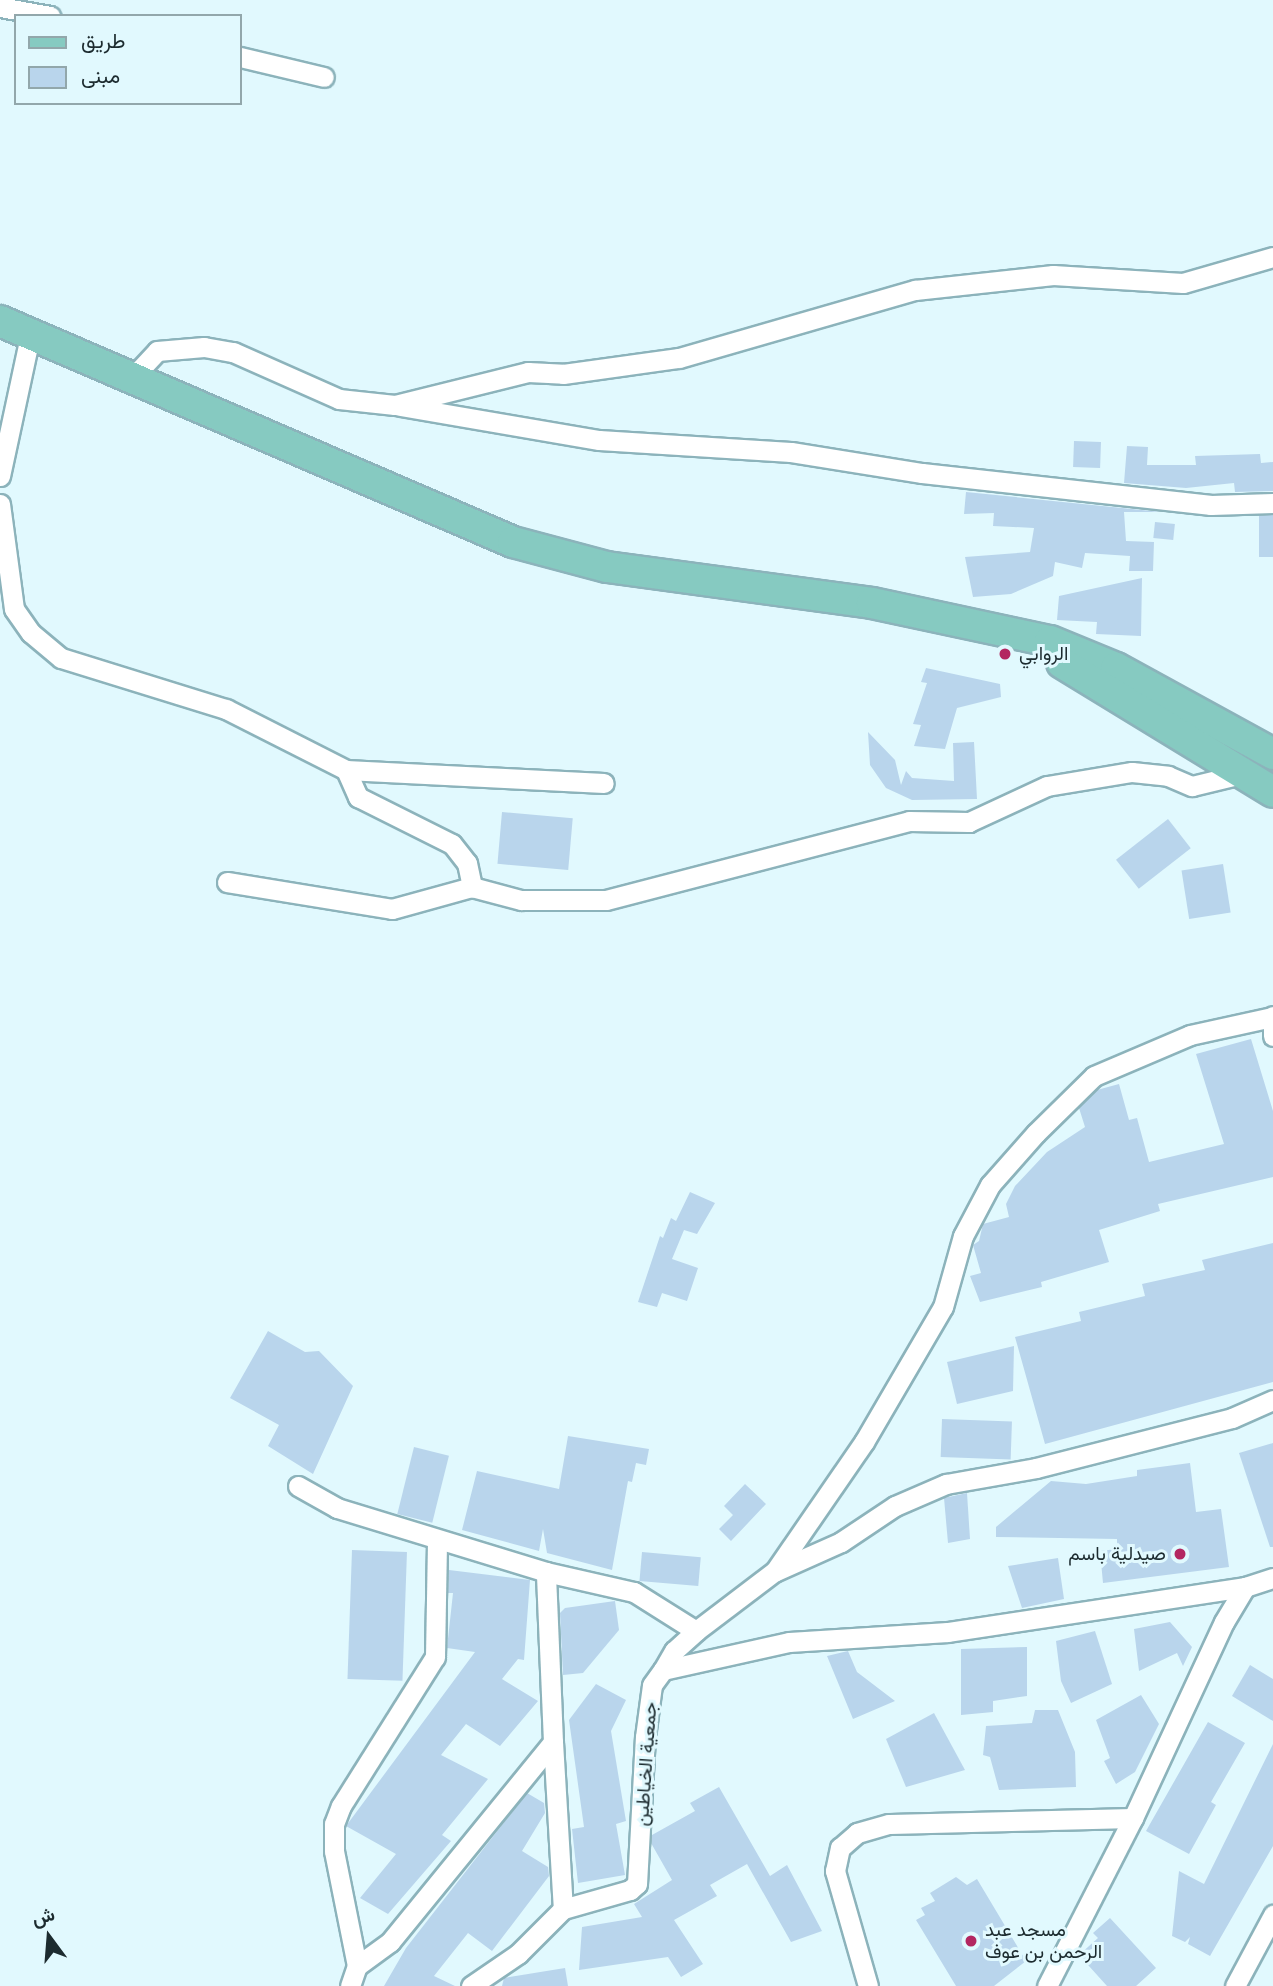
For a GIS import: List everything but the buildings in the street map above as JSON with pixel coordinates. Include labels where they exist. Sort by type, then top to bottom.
[{"type":"main road","points":[[0,321],[31,332],[452,519],[544,552],[639,572],[872,603],[1050,641],[1084,654],[1273,754]]},
{"type":"main road","points":[[988,629],[1092,679],[1273,792]]},
{"type":"street","points":[[0,7],[39,14]]},
{"type":"street","points":[[242,57],[324,77]]},
{"type":"street","points":[[395,405],[528,372],[563,374],[679,358],[915,290],[1053,275],[1183,283],[1273,257]]},
{"type":"street","points":[[0,476],[31,332]]},
{"type":"street","points":[[131,378],[157,351],[204,346],[233,352],[339,399],[395,405],[599,440],[791,452],[922,473],[1210,505],[1273,503]]},
{"type":"street","points":[[0,504],[14,609],[31,633],[61,658],[226,709],[345,771],[604,783]]},
{"type":"street","points":[[345,771],[358,797],[452,844],[467,863],[472,887]]},
{"type":"street","points":[[227,883],[392,909],[472,887],[521,900],[606,900],[909,821],[970,822],[1047,786],[1132,772],[1168,776],[1192,786],[1242,774]]},
{"type":"street","points":[[775,1571],[864,1442],[943,1307],[963,1236],[990,1185],[1036,1133],[1094,1076],[1190,1035],[1273,1023]]},
{"type":"street","points":[[663,1670],[674,1651],[775,1571],[841,1542],[895,1506],[946,1484],[1036,1468],[1232,1418],[1273,1400]]},
{"type":"street","points":[[298,1486],[337,1508],[437,1542],[546,1572],[634,1592],[696,1632]]},
{"type":"street","points":[[357,1966],[334,1851],[334,1824],[341,1806],[435,1657],[437,1542]]},
{"type":"street","points":[[471,1986],[518,1954],[563,1909],[546,1572]]},
{"type":"street","points":[[663,1670],[789,1642],[948,1632],[1245,1587],[1273,1578]]},
{"type":"street","points":[[1047,1986],[1133,1818],[1224,1622],[1245,1587]]},
{"type":"street","name":"جمعية الخياطين","points":[[563,1909],[630,1890],[636,1884],[645,1737],[652,1685],[663,1670]]},
{"type":"street","points":[[349,1986],[357,1966],[390,1942],[553,1742]]},
{"type":"street","points":[[868,1986],[835,1871],[840,1847],[857,1833],[901,1824],[1133,1818]]},
{"type":"street","points":[[1235,1986],[1273,1915]]},
{"type":"place","name":"الروابي","points":[[1005,654]]},
{"type":"place","name":"صيدلية باسم","points":[[1180,1554]]},
{"type":"place","name":"مسجد عبد الرحمن بن عوف","points":[[971,1941]]}]
